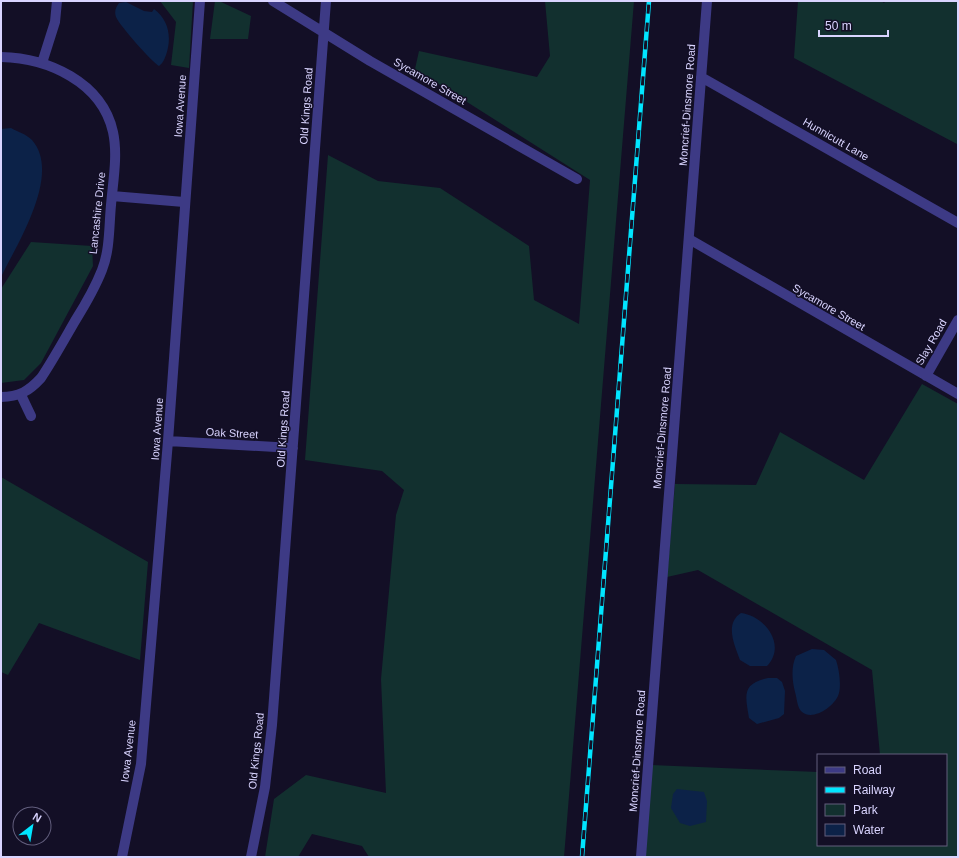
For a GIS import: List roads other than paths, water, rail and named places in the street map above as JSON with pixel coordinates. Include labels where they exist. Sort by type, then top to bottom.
[{"type":"street","points":[[42,63],[55,22],[57,1]]},
{"type":"street","name":"Iowa Avenue","points":[[122,857],[141,764],[168,441],[184,202],[200,1]]},
{"type":"street","name":"Sycamore Street","points":[[273,1],[370,60],[577,179]]},
{"type":"street","name":"Old Kings Road","points":[[251,857],[270,755],[326,1]]},
{"type":"street","name":"Moncrief-Dinsmore Road","points":[[641,857],[707,1]]},
{"type":"street","name":"Lancashire Drive","points":[[1,57],[12,57],[42,63],[65,72],[83,84],[97,99],[108,117],[113,131],[115,148],[108,245],[103,268],[96,286],[41,378],[32,388],[21,395]]},
{"type":"street","name":"Hunnicutt Lane","points":[[701,77],[958,223]]},
{"type":"street","points":[[112,196],[184,202]]},
{"type":"street","name":"Sycamore Street","points":[[689,239],[958,394]]},
{"type":"street","name":"Slay Road","points":[[926,376],[958,320]]},
{"type":"street","points":[[1,397],[21,395],[31,416]]},
{"type":"street","name":"Oak Street","points":[[168,441],[294,448]]},
{"type":"water","points":[[126,2],[144,11],[152,12],[154,9],[163,18],[168,30],[169,42],[164,60],[159,66],[136,43],[118,21],[115,15],[116,8],[119,3]]},
{"type":"water","points":[[11,128],[32,140],[40,154],[42,171],[40,190],[34,209],[1,277],[1,129]]},
{"type":"water","points":[[741,613],[750,615],[758,620],[765,626],[774,641],[775,649],[773,658],[767,666],[750,666],[740,660],[732,635],[732,629],[733,623]]},
{"type":"water","points":[[812,649],[824,650],[836,660],[840,683],[838,696],[832,704],[822,712],[812,715],[802,712],[799,708],[792,674],[796,656]]},
{"type":"water","points":[[768,678],[777,678],[782,682],[785,691],[784,714],[779,718],[757,724],[749,718],[746,696],[747,691],[754,683]]},
{"type":"water","points":[[677,789],[704,792],[707,801],[706,822],[690,826],[680,823],[671,808],[673,794]]},
{"type":"railway","points":[[582,857],[649,1]]}]
